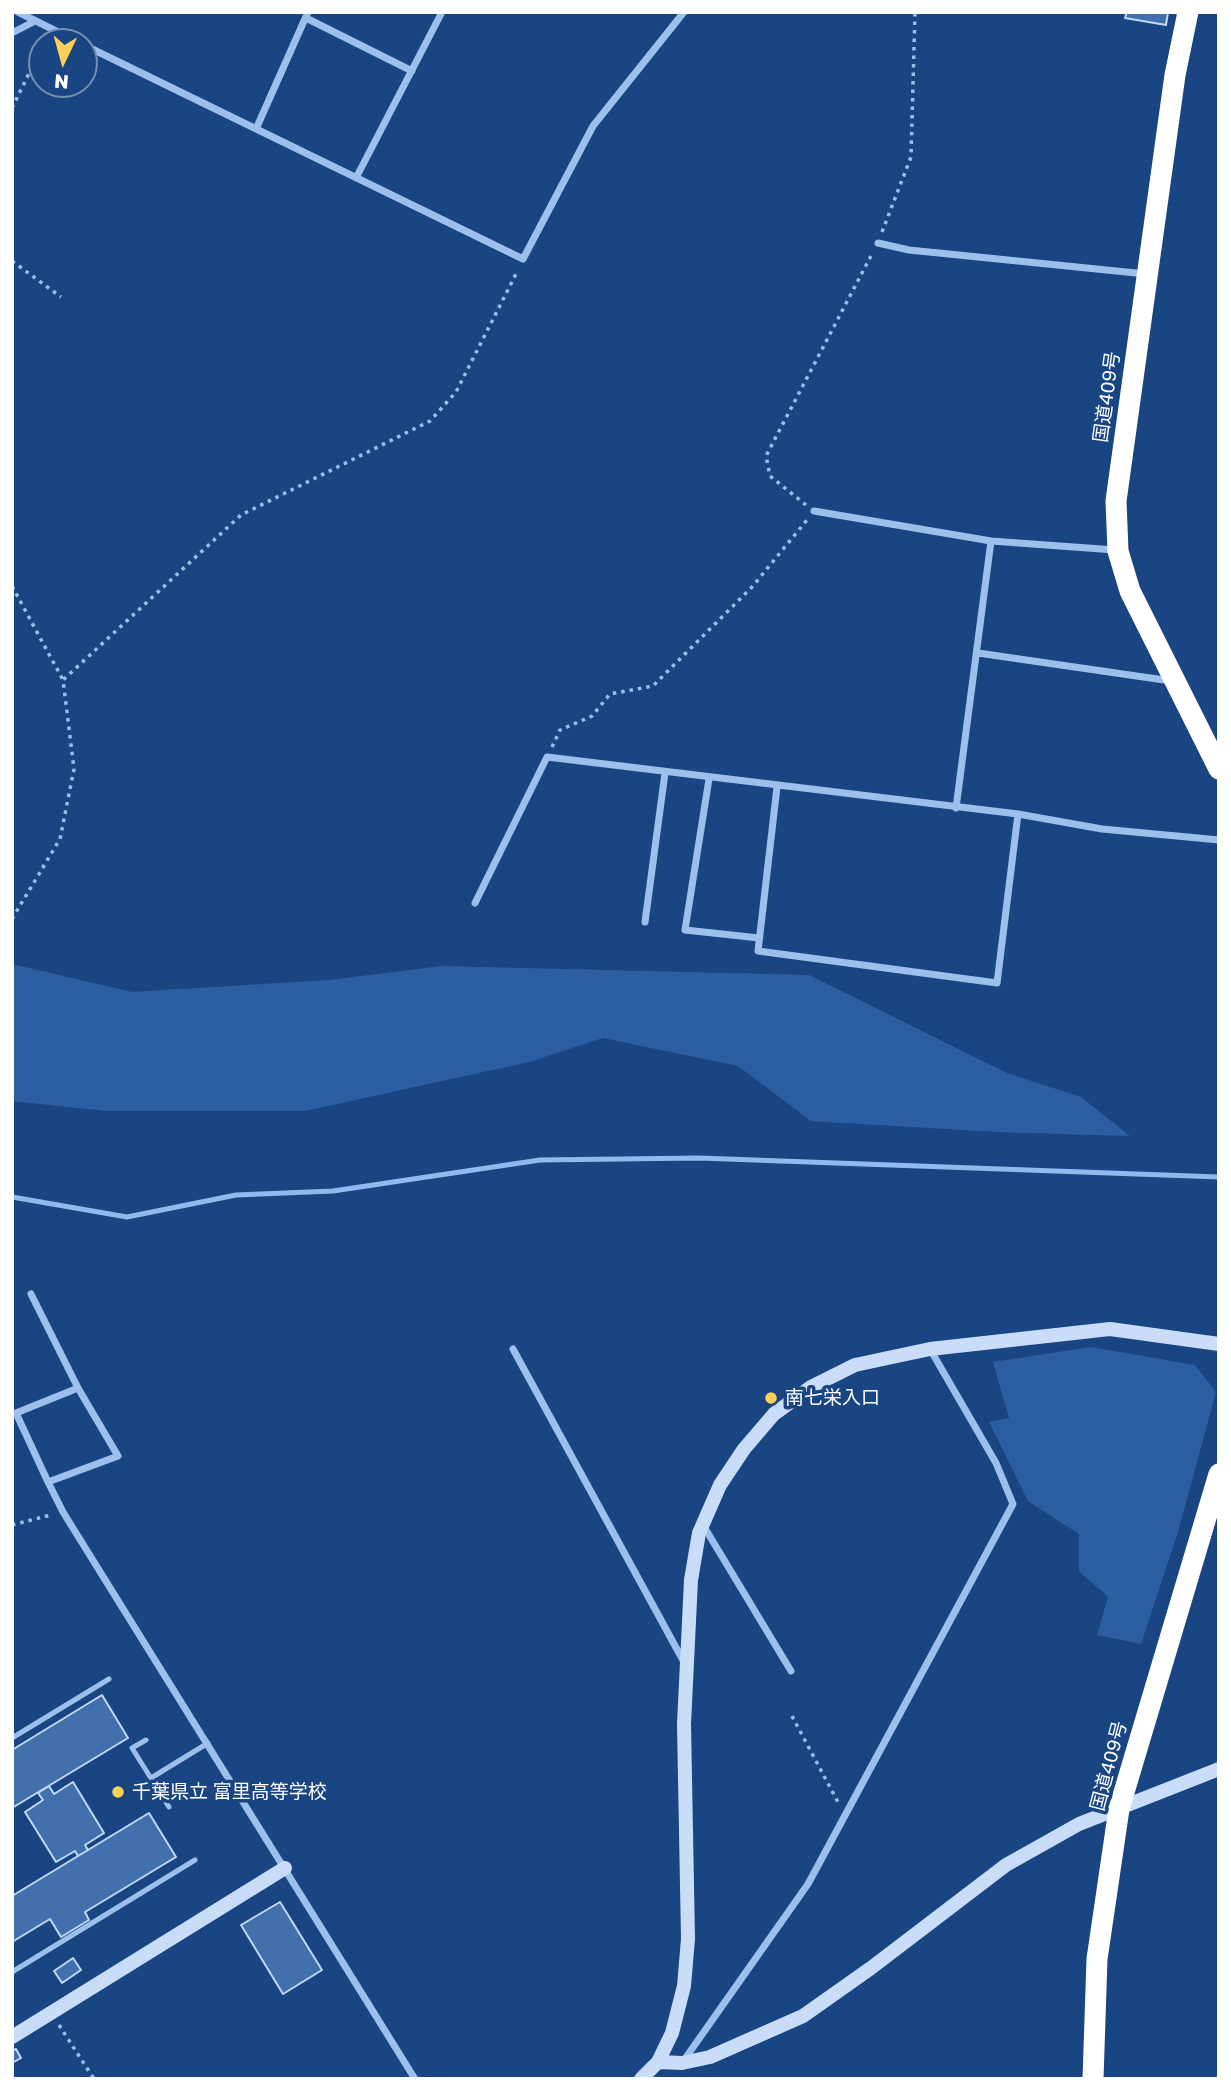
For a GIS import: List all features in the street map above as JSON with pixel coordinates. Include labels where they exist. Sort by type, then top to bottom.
[{"type":"highway","name":"国道409号","points":[[1188,12],[1175,75],[1116,501],[1118,551],[1130,591],[1219,769]]},
{"type":"highway","name":"国道409号","points":[[1093,2079],[1097,1959],[1119,1810],[1219,1474]]},
{"type":"street","points":[[18,12],[49,28]]},
{"type":"street","points":[[356,178],[442,12]]},
{"type":"street","points":[[98,52],[523,259],[593,126],[684,12]]},
{"type":"street","points":[[256,129],[307,15],[412,71]]},
{"type":"street","points":[[12,33],[35,21]]},
{"type":"street","points":[[878,243],[909,250],[1147,274]]},
{"type":"street","points":[[814,511],[991,541],[1118,551]]},
{"type":"street","points":[[956,808],[991,541]]},
{"type":"street","points":[[978,653],[1175,681]]},
{"type":"street","points":[[475,903],[547,757],[709,779],[1018,814],[1102,829],[1219,839]]},
{"type":"street","points":[[645,922],[665,773]]},
{"type":"street","points":[[709,779],[685,930],[759,938]]},
{"type":"street","points":[[777,787],[758,951],[997,983],[1018,814]]},
{"type":"street","points":[[31,1294],[78,1388],[118,1456],[48,1482]]},
{"type":"street","points":[[642,2079],[658,2062],[672,2033],[684,1986],[688,1939],[684,1724],[691,1580],[703,1525],[720,1485],[744,1450],[775,1414],[811,1387],[855,1365],[930,1349],[1110,1329],[1219,1344]]},
{"type":"street","points":[[513,1349],[687,1668]]},
{"type":"street","points":[[682,2063],[808,1884],[1013,1504],[996,1464],[930,1349]]},
{"type":"street","points":[[78,1388],[16,1413],[62,1512],[415,2079]]},
{"type":"street","points":[[703,1525],[791,1671]]},
{"type":"street","points":[[658,2062],[682,2063],[721,2052],[803,2015],[871,1968],[1006,1864],[1079,1824],[1219,1769]]},
{"type":"street","points":[[12,2037],[285,1868]]},
{"type":"lane","points":[[12,1738],[108,1679]]},
{"type":"lane","points":[[146,1740],[132,1748],[169,1807]]},
{"type":"lane","points":[[151,1778],[208,1743]]},
{"type":"lane","points":[[12,1972],[195,1860]]},
{"type":"path","points":[[547,757],[560,730],[592,716],[610,694],[653,686],[752,587],[814,511],[770,476],[766,456],[878,243],[911,157],[915,12]]},
{"type":"path","points":[[12,108],[28,75]]},
{"type":"path","points":[[63,680],[241,515],[430,421],[456,392],[523,259]]},
{"type":"path","points":[[12,261],[61,296]]},
{"type":"path","points":[[12,586],[63,680],[74,769],[60,839],[12,919]]},
{"type":"path","points":[[12,1525],[62,1512]]},
{"type":"path","points":[[793,1716],[845,1814]]},
{"type":"path","points":[[51,2013],[94,2079]]},
{"type":"shaded area","points":[[12,964],[132,992],[329,980],[442,966],[809,975],[1007,1073],[1081,1097],[1130,1136],[995,1132],[811,1121],[738,1066],[603,1038],[529,1062],[305,1111],[106,1111],[12,1101]]},
{"type":"shaded area","points":[[1091,1347],[1195,1365],[1216,1392],[1178,1532],[1141,1644],[1097,1635],[1108,1597],[1079,1571],[1079,1534],[1028,1501],[989,1422],[1009,1418],[993,1362]]},
{"type":"building","points":[[1127,12],[1168,12],[1166,25],[1125,18]]},
{"type":"building","points":[[102,1695],[128,1738],[12,1808],[12,1750]]},
{"type":"building","points":[[73,1782],[104,1833],[85,1845],[88,1850],[78,1856],[75,1851],[56,1862],[25,1812],[43,1800],[38,1793],[49,1786],[54,1794]]},
{"type":"building","points":[[149,1813],[176,1857],[85,1912],[89,1920],[61,1937],[50,1919],[12,1942],[12,1896]]},
{"type":"building","points":[[280,1902],[322,1970],[283,1994],[241,1925]]},
{"type":"building","points":[[73,1958],[81,1970],[62,1983],[54,1971]]},
{"type":"building","points":[[16,2049],[21,2058],[12,2063],[12,2051]]},
{"type":"waterway","points":[[12,1197],[127,1217],[236,1195],[333,1191],[540,1160],[699,1158],[1219,1177]]},
{"type":"place","name":"南七栄入口","points":[[771,1398]]},
{"type":"place","name":"千葉県立 富里高等学校","points":[[118,1792]]}]
